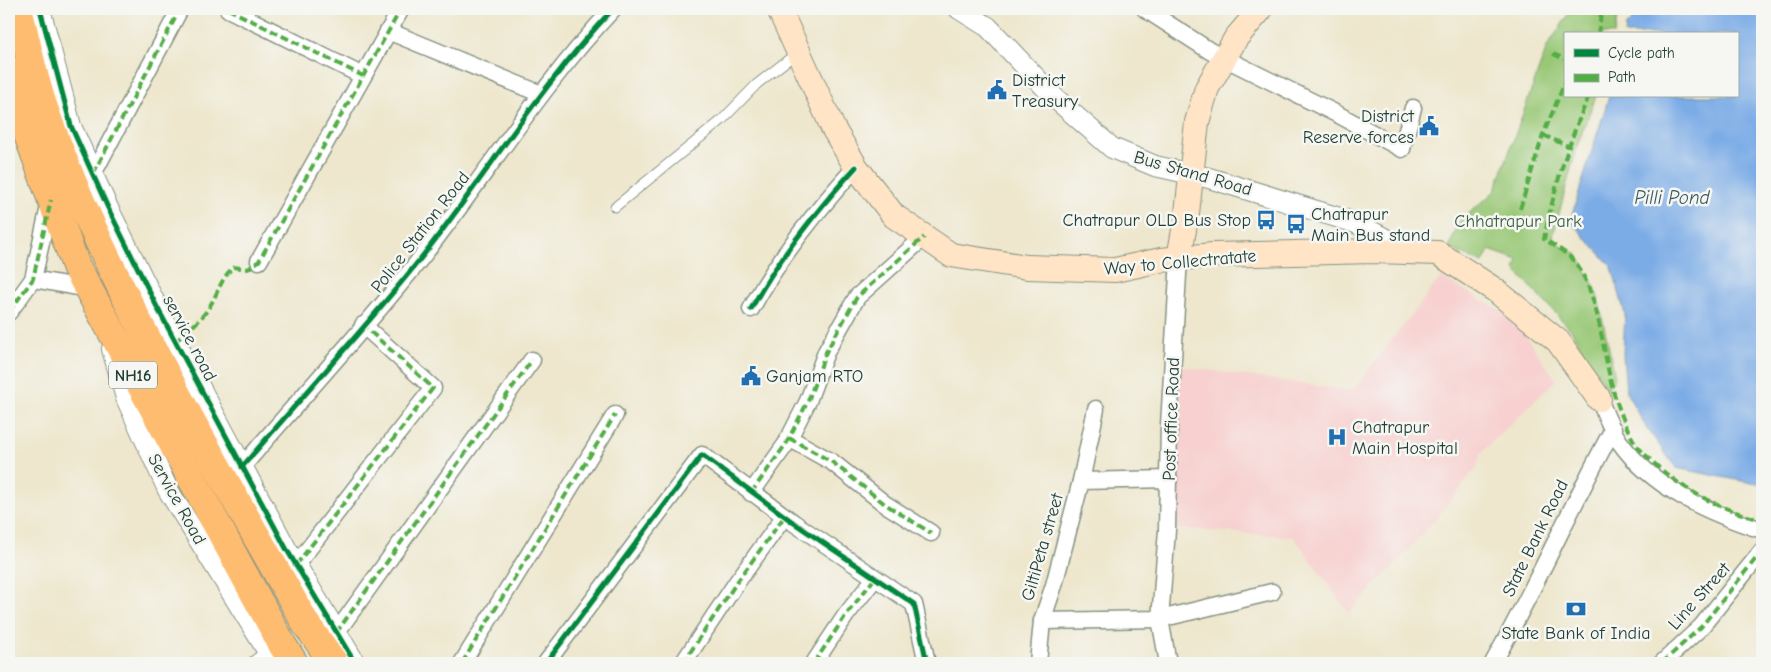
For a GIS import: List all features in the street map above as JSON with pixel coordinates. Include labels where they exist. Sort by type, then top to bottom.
[{"type":"highway","name":"NH16","points":[[18,9],[44,109],[93,232],[158,358],[297,607],[334,663]]},
{"type":"highway","name":"NH16","points":[[9,70],[24,124],[64,238],[88,289],[294,663]]},
{"type":"main road","name":"Way to Collectratate","points":[[779,9],[833,128],[856,167],[894,216],[951,255],[1027,267],[1115,270],[1179,258],[1317,252],[1438,253],[1494,290],[1558,341],[1599,399]]},
{"type":"main road","name":"Post office Road","points":[[1179,258],[1198,122],[1207,88],[1236,38],[1261,9]]},
{"type":"street","name":"service road","points":[[40,9],[72,126],[92,174],[158,309],[242,467],[296,566],[355,663]]},
{"type":"street","points":[[92,174],[180,9]]},
{"type":"street","points":[[228,9],[363,76]]},
{"type":"street","points":[[259,261],[401,9]]},
{"type":"street","name":"Police Station Road","points":[[242,467],[417,263],[541,94],[584,40],[613,9]]},
{"type":"street","name":"Bus Stand Road","points":[[959,9],[988,27],[1056,99],[1112,148],[1155,166],[1208,178],[1356,223],[1410,252]]},
{"type":"street","points":[[1145,9],[1210,51],[1402,149],[1413,108]]},
{"type":"street","points":[[388,31],[541,94]]},
{"type":"street","points":[[751,309],[764,284],[797,237],[856,167]]},
{"type":"street","points":[[9,312],[33,279],[51,200]]},
{"type":"street","points":[[751,493],[789,438],[808,401],[826,352],[857,297],[924,237]]},
{"type":"street","name":"Post office Road","points":[[1168,663],[1160,619],[1167,530],[1173,335],[1179,258]]},
{"type":"street","points":[[33,279],[88,289]]},
{"type":"street","name":"Service Road","points":[[105,322],[126,398],[168,490],[271,656]]},
{"type":"street","points":[[296,566],[433,388],[363,325]]},
{"type":"street","points":[[336,633],[532,360]]},
{"type":"street","points":[[1599,399],[1619,441],[1650,474],[1694,504],[1762,530]]},
{"type":"street","points":[[1080,481],[1096,408]]},
{"type":"street","points":[[462,663],[615,415]]},
{"type":"street","name":"State Bank Road","points":[[1493,663],[1523,610],[1556,538],[1613,429]]},
{"type":"street","points":[[789,438],[832,462],[885,504],[931,533]]},
{"type":"street","points":[[546,663],[702,455],[784,517],[914,604],[927,663]]},
{"type":"street","name":"GiltiPeta street","points":[[1038,663],[1042,621],[1054,585],[1080,481],[1169,479]]},
{"type":"street","points":[[684,663],[737,582],[784,517]]},
{"type":"street","name":"Line Street","points":[[1662,663],[1701,627],[1744,577],[1762,551]]},
{"type":"street","points":[[814,663],[846,615],[874,578]]},
{"type":"street","name":"GiltiPeta street","points":[[1042,621],[1160,619],[1272,592]]},
{"type":"lane","points":[[615,207],[722,120],[757,84],[798,52]]},
{"type":"lane","points":[[251,663],[271,656]]},
{"type":"shaded area","name":"Chatrapur Main Hospital","points":[[1441,277],[1505,313],[1523,332],[1556,380],[1481,453],[1477,467],[1457,493],[1405,554],[1349,613],[1294,537],[1171,528],[1180,366],[1352,391]]},
{"type":"green space","name":"Chhatrapur Park","points":[[1572,9],[1619,9],[1614,32],[1564,32],[1564,98],[1595,98],[1577,146],[1552,240],[1577,254],[1596,289],[1615,377],[1607,391],[1571,330],[1515,270],[1518,260],[1489,250],[1483,263],[1449,248],[1459,222],[1495,191],[1547,47]]},
{"type":"water","name":"Pilli Pond","points":[[1643,9],[1762,9],[1762,485],[1676,468],[1646,427],[1626,392],[1623,354],[1625,314],[1612,267],[1570,221],[1608,98],[1738,98],[1738,32],[1625,32],[1626,26]]},
{"type":"marked path","points":[[93,174],[180,9]]},
{"type":"marked path","points":[[228,9],[363,76]]},
{"type":"marked path","points":[[175,342],[204,315],[233,267],[248,269],[259,261],[401,9]]},
{"type":"marked path","points":[[1598,32],[1601,15],[1605,9]]},
{"type":"marked path","points":[[1553,54],[1564,59]]},
{"type":"marked path","points":[[1520,209],[1543,135],[1564,84]]},
{"type":"marked path","points":[[1588,98],[1562,166],[1544,239],[1572,259],[1582,273],[1595,307],[1616,400],[1626,426],[1636,444],[1652,461],[1680,484],[1711,502],[1762,520]]},
{"type":"marked path","points":[[1543,135],[1568,146]]},
{"type":"marked path","points":[[9,312],[33,279],[51,200]]},
{"type":"marked path","points":[[751,493],[786,444],[808,401],[826,352],[857,297],[924,237]]},
{"type":"marked path","points":[[296,565],[433,388],[363,325]]},
{"type":"marked path","points":[[336,633],[532,360]]},
{"type":"marked path","points":[[462,663],[615,415]]},
{"type":"marked path","points":[[789,438],[832,462],[885,504],[931,533]]},
{"type":"marked path","points":[[683,663],[737,582],[784,517]]},
{"type":"marked path","points":[[1662,663],[1701,627],[1762,551]]},
{"type":"marked path","points":[[814,663],[846,615],[875,578]]},
{"type":"cycle path","points":[[40,9],[71,126],[108,208],[158,309],[287,550],[355,663]]},
{"type":"cycle path","points":[[242,467],[396,289],[442,231],[536,101],[613,9]]},
{"type":"cycle path","points":[[751,309],[799,235],[856,167]]},
{"type":"cycle path","points":[[546,663],[702,455],[794,523],[914,604],[927,663]]},
{"type":"place","name":"District Treasury","points":[[997,90]]},
{"type":"place","name":"District Reserve forces","points":[[1429,126]]},
{"type":"place","name":"Chatrapur OLD Bus Stop","points":[[1266,220]]},
{"type":"place","name":"Chatrapur Main Bus stand","points":[[1296,224]]},
{"type":"place","name":"Ganjam RTO","points":[[751,376]]},
{"type":"place","name":"Chatrapur Main Hospital","points":[[1337,437]]},
{"type":"place","name":"State Bank of India","points":[[1576,609]]}]
